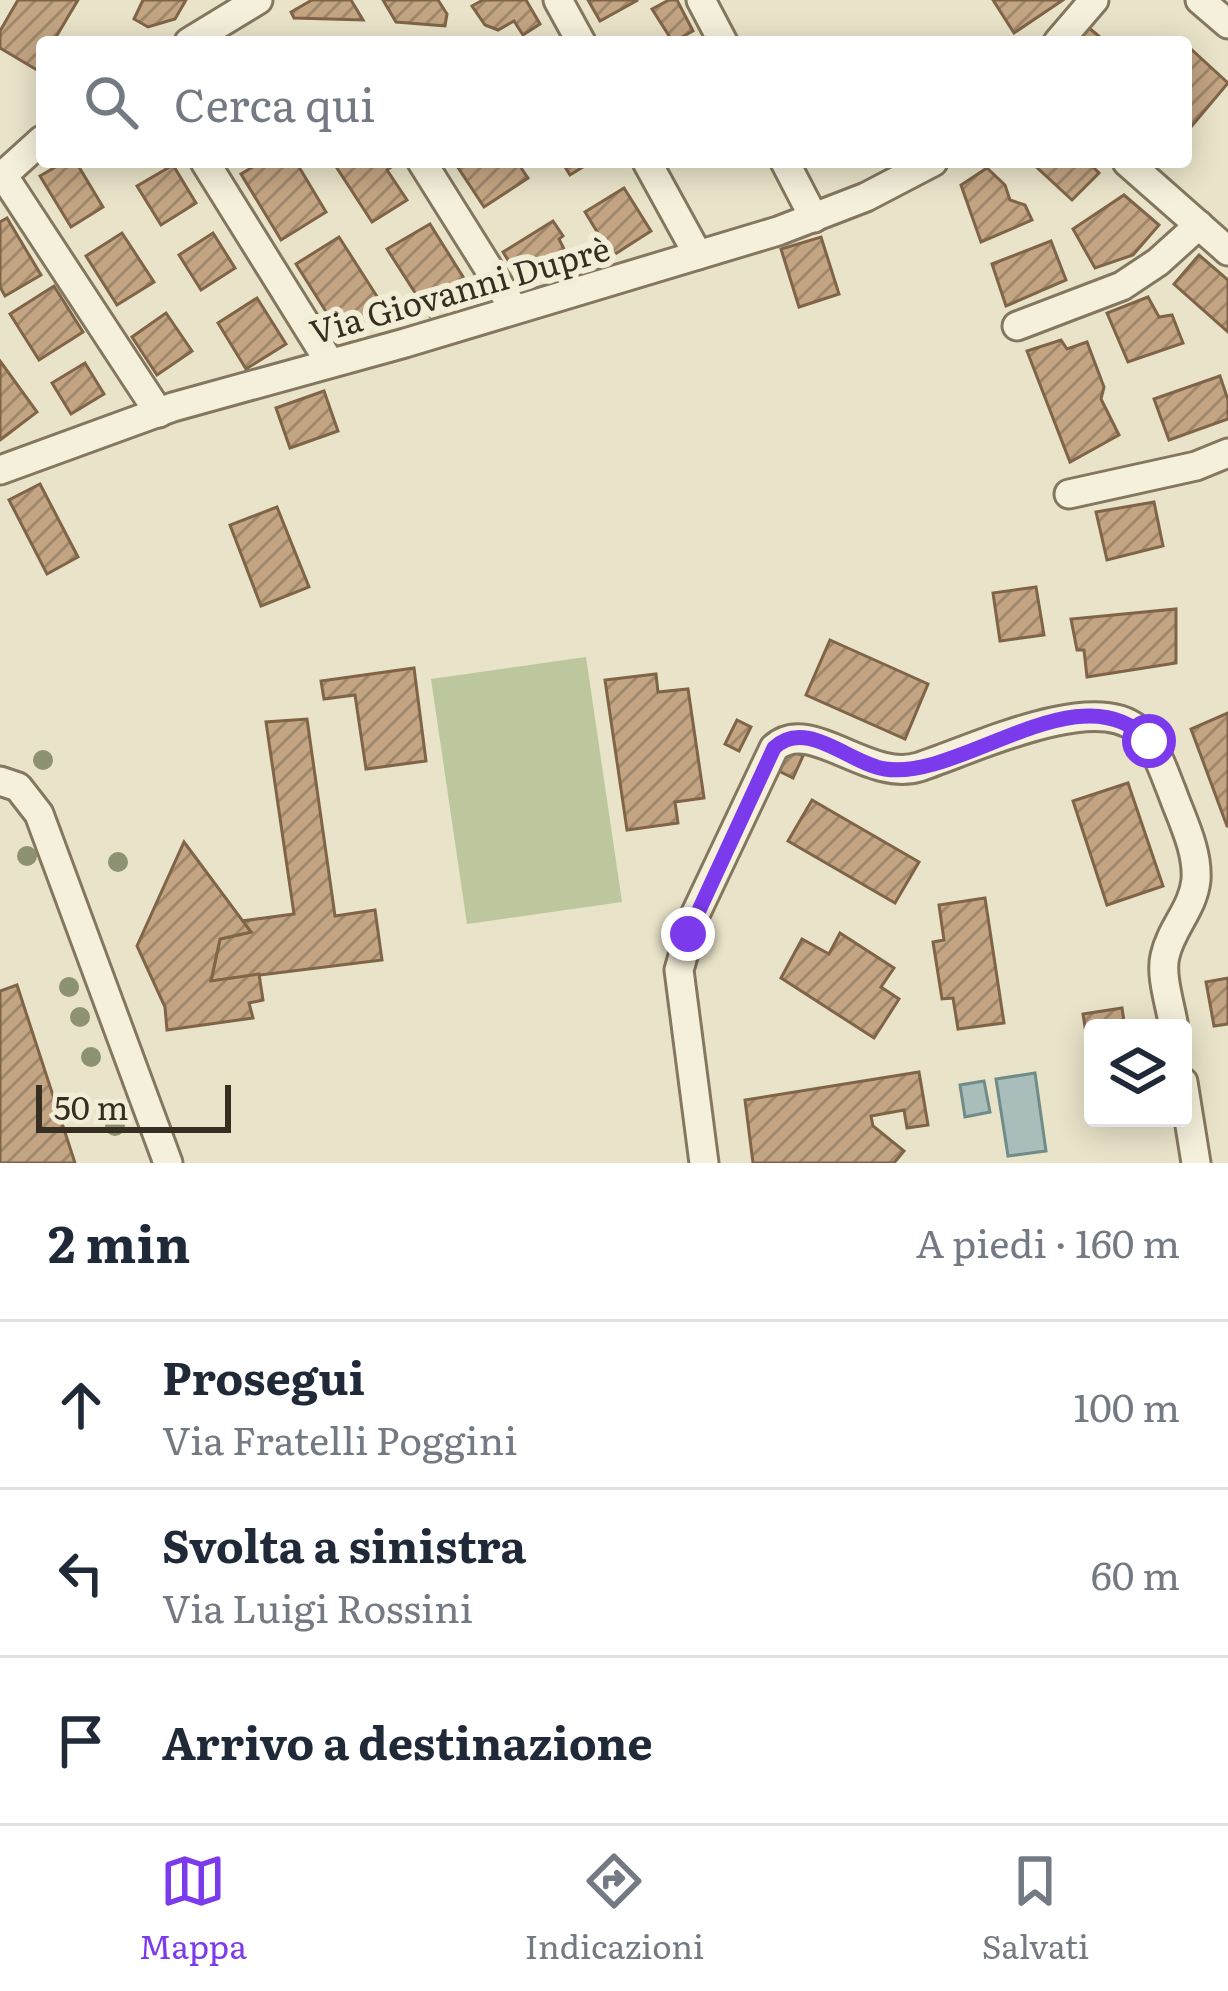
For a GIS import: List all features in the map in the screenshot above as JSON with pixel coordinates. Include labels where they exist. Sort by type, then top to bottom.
[{"type":"street","points":[[199,36],[258,0]]},
{"type":"street","points":[[558,0],[578,36]]},
{"type":"street","points":[[700,0],[720,36]]},
{"type":"street","points":[[1063,36],[1094,0]]},
{"type":"street","points":[[1200,0],[1228,24]]},
{"type":"street","points":[[36,146],[2,177],[158,412]]},
{"type":"street","points":[[209,168],[330,363]]},
{"type":"street","points":[[426,168],[514,309]]},
{"type":"street","points":[[650,168],[698,255]]},
{"type":"street","points":[[788,168],[814,218]]},
{"type":"street","name":"Via Giovanni Duprè","points":[[0,470],[158,412],[814,218],[922,168]]},
{"type":"street","points":[[1134,168],[1228,251]]},
{"type":"street","points":[[1017,326],[1122,286],[1199,225]]},
{"type":"street","points":[[1069,494],[1196,466],[1228,453]]},
{"type":"street","points":[[704,1163],[679,970],[694,917],[774,748],[796,736],[874,767],[899,770],[1056,722],[1105,716],[1135,727],[1160,762],[1196,863],[1192,901],[1164,962],[1173,1019]]},
{"type":"street","points":[[9,784],[39,814],[168,1163]]},
{"type":"street","points":[[1190,1127],[1196,1163]]},
{"type":"green space","points":[[586,657],[622,902],[467,924],[431,679]]},
{"type":"shaded area","points":[[1035,1073],[1046,1151],[1008,1156],[996,1079]]},
{"type":"shaded area","points":[[984,1081],[990,1112],[965,1117],[960,1085]]},
{"type":"building","points":[[18,0],[78,0],[57,36],[36,36],[36,69],[0,48],[0,31]]},
{"type":"building","points":[[143,0],[186,0],[175,19],[148,27],[134,19]]},
{"type":"building","points":[[312,0],[351,0],[363,20],[294,18],[291,12]]},
{"type":"building","points":[[383,0],[438,0],[447,14],[445,26],[396,22]]},
{"type":"building","points":[[483,0],[526,0],[540,24],[523,35],[514,21],[498,30],[485,25],[472,6]]},
{"type":"building","points":[[588,0],[638,0],[600,21]]},
{"type":"building","points":[[677,0],[693,31],[669,36],[652,9]]},
{"type":"building","points":[[993,0],[1063,0],[1014,33]]},
{"type":"building","points":[[1192,50],[1228,83],[1192,126]]},
{"type":"building","points":[[54,168],[80,168],[103,207],[71,227],[40,176]]},
{"type":"building","points":[[175,168],[196,203],[161,225],[137,186]]},
{"type":"building","points":[[251,168],[300,168],[326,212],[281,240],[241,174]]},
{"type":"building","points":[[337,168],[390,168],[407,200],[372,222]]},
{"type":"building","points":[[458,168],[521,168],[528,178],[484,207]]},
{"type":"building","points":[[987,168],[1005,185],[1010,200],[1025,205],[1032,220],[981,242],[961,185]]},
{"type":"building","points":[[1037,168],[1094,168],[1099,173],[1072,200]]},
{"type":"building","points":[[624,188],[651,231],[612,256],[585,212]]},
{"type":"building","points":[[1124,195],[1159,225],[1133,255],[1095,268],[1073,229]]},
{"type":"building","points":[[7,218],[41,275],[5,296],[0,287],[0,222]]},
{"type":"building","points":[[553,221],[567,255],[515,271],[503,252]]},
{"type":"building","points":[[430,224],[475,296],[452,308],[448,303],[430,316],[387,249]]},
{"type":"building","points":[[122,233],[154,282],[117,305],[86,256]]},
{"type":"building","points":[[213,233],[235,268],[201,290],[179,255]]},
{"type":"building","points":[[339,237],[385,309],[342,337],[296,264]]},
{"type":"building","points":[[821,237],[839,294],[799,307],[781,249]]},
{"type":"building","points":[[1051,241],[1066,280],[1006,306],[992,264]]},
{"type":"building","points":[[1199,255],[1228,280],[1228,332],[1174,284]]},
{"type":"building","points":[[54,286],[83,332],[39,360],[10,314]]},
{"type":"building","points":[[1148,297],[1159,317],[1172,315],[1183,343],[1128,362],[1107,313]]},
{"type":"building","points":[[257,298],[286,344],[246,369],[218,323]]},
{"type":"building","points":[[166,313],[192,351],[157,375],[132,337]]},
{"type":"building","points":[[1061,340],[1067,349],[1087,342],[1104,387],[1101,399],[1119,435],[1070,462],[1027,351]]},
{"type":"building","points":[[0,361],[37,412],[0,440]]},
{"type":"building","points":[[85,363],[104,394],[71,414],[52,383]]},
{"type":"building","points":[[1220,376],[1228,419],[1169,440],[1154,399]]},
{"type":"building","points":[[324,391],[338,431],[290,448],[276,408]]},
{"type":"building","points":[[40,484],[78,557],[47,574],[9,500]]},
{"type":"building","points":[[1154,502],[1163,546],[1107,560],[1096,512]]},
{"type":"building","points":[[277,507],[309,587],[261,606],[230,525]]},
{"type":"building","points":[[1036,587],[1044,635],[1000,641],[993,593]]},
{"type":"building","points":[[1176,609],[1176,663],[1087,677],[1084,650],[1077,650],[1071,619]]},
{"type":"building","points":[[830,640],[928,684],[905,739],[806,695]]},
{"type":"building","points":[[414,668],[426,761],[366,769],[355,695],[324,699],[321,681]]},
{"type":"building","points":[[656,674],[658,692],[688,689],[704,798],[675,802],[678,823],[627,830],[605,680]]},
{"type":"building","points":[[1228,713],[1228,826],[1227,826],[1191,729]]},
{"type":"building","points":[[307,719],[335,916],[375,910],[382,960],[211,981],[220,939],[251,932],[242,921],[294,914],[266,722]]},
{"type":"building","points":[[737,720],[751,727],[739,751],[725,744]]},
{"type":"building","points":[[787,748],[803,756],[793,778],[777,770]]},
{"type":"building","points":[[1128,783],[1163,886],[1107,905],[1073,801]]},
{"type":"building","points":[[812,800],[919,862],[895,903],[788,841]]},
{"type":"building","points":[[184,842],[251,932],[220,939],[211,981],[259,974],[263,1000],[249,1003],[253,1018],[167,1030],[165,1007],[137,946]]},
{"type":"building","points":[[985,898],[1004,1023],[958,1029],[953,998],[942,999],[933,942],[944,940],[939,905]]},
{"type":"building","points":[[840,933],[894,968],[881,987],[899,999],[874,1038],[781,978],[802,939],[829,954]]},
{"type":"building","points":[[1228,978],[1228,1024],[1214,1026],[1206,982]]},
{"type":"building","points":[[17,985],[75,1163],[0,1163],[0,991]]},
{"type":"building","points":[[1122,1008],[1124,1019],[1084,1020],[1083,1014]]},
{"type":"building","points":[[919,1072],[928,1125],[907,1128],[904,1110],[871,1116],[873,1126],[904,1151],[894,1163],[753,1163],[745,1100]]},
{"type":"route","points":[[688,934],[774,748],[785,739],[807,738],[886,770],[912,769],[1031,728],[1095,716],[1130,723],[1149,741]]}]
